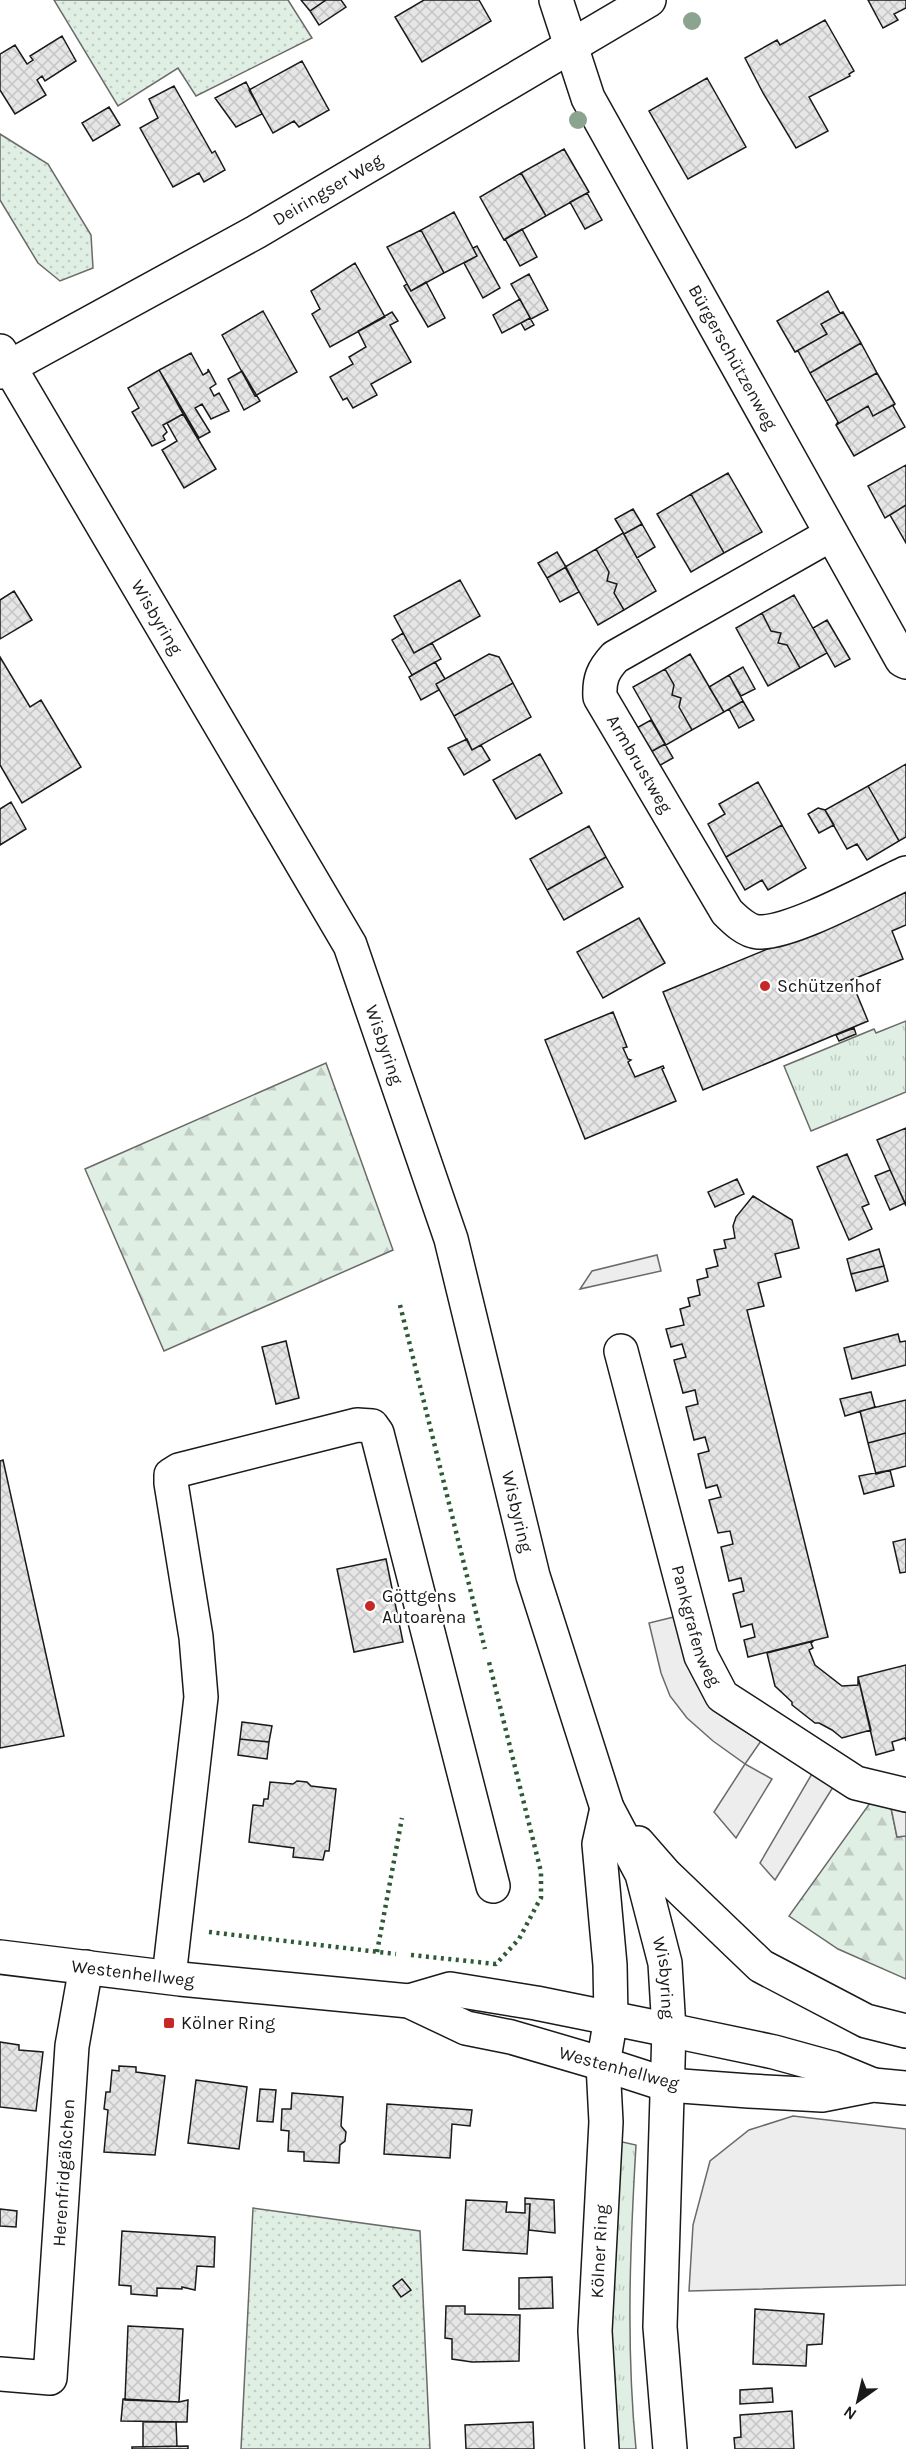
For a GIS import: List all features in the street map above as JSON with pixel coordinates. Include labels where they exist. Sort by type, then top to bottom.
[{"type":"street","name":"Bürgerschützenweg","points":[[556,0],[588,98],[830,535],[902,660],[906,662]]},
{"type":"street","name":"Deiringser Weg","points":[[3,363],[256,232],[650,0]]},
{"type":"street","name":"Wisbyring","points":[[3,363],[350,945],[451,1239],[533,1576],[607,1808],[642,1874],[665,1963],[669,2030],[668,2085]]},
{"type":"street","name":"Armbrustweg","points":[[830,535],[615,657],[603,669],[599,684],[600,697],[727,912],[739,924],[757,932],[790,927],[906,873]]},
{"type":"street","name":"Pankgrafenweg","points":[[621,1351],[701,1656],[722,1696],[856,1783],[906,1795]]},
{"type":"street","points":[[169,1977],[201,1696],[196,1637],[171,1483],[171,1475],[179,1470],[357,1425],[372,1426],[377,1433],[494,1886]]},
{"type":"street","points":[[607,1808],[599,1844],[610,1965],[611,2018]]},
{"type":"street","points":[[607,1808],[666,1875],[761,1966],[866,2022],[906,2031]]},
{"type":"street","name":"Westenhellweg","points":[[0,1957],[408,2001],[466,2028],[511,2037],[668,2085],[822,2095],[873,2085],[906,2088]]},
{"type":"street","name":"Herenfridgäßchen","points":[[0,2373],[50,2378],[72,2046],[86,1967]]},
{"type":"street","name":"Westenhellweg","points":[[408,2001],[450,1989],[536,2003],[774,2052],[832,2068],[873,2085]]},
{"type":"street","name":"Kölner Ring","points":[[602,2449],[595,2331],[606,2122],[603,2064],[611,2018]]},
{"type":"street","points":[[668,2085],[660,2326],[670,2449]]},
{"type":"green space","points":[[54,0],[288,0],[312,38],[196,96],[178,68],[118,106]]},
{"type":"green space","points":[[0,134],[48,164],[91,235],[93,268],[60,281],[38,263],[0,200]]},
{"type":"green space","points":[[906,1021],[906,1092],[811,1131],[784,1066],[874,1029],[876,1033]]},
{"type":"green space","points":[[326,1063],[393,1250],[164,1351],[85,1169]]},
{"type":"green space","points":[[870,1803],[891,1808],[897,1837],[906,1836],[906,1979],[838,1949],[789,1916]]},
{"type":"green space","points":[[618,2141],[636,2145],[630,2297],[631,2373],[636,2449],[614,2449],[611,2338]]},
{"type":"green space","points":[[253,2208],[420,2231],[430,2449],[241,2449]]},
{"type":"shaded area","points":[[657,1255],[661,1271],[580,1289],[592,1271]]},
{"type":"shaded area","points":[[678,1616],[696,1683],[708,1703],[727,1720],[761,1741],[745,1764],[713,1741],[687,1718],[670,1696],[661,1673],[649,1623]]},
{"type":"shaded area","points":[[745,1764],[772,1779],[736,1838],[714,1812]]},
{"type":"shaded area","points":[[813,1772],[835,1784],[775,1880],[760,1863]]},
{"type":"shaded area","points":[[891,1808],[906,1810],[906,1836],[897,1837]]},
{"type":"shaded area","points":[[793,2116],[906,2129],[906,2285],[689,2291],[693,2225],[710,2161],[749,2130]]},
{"type":"building","points":[[301,0],[326,0],[310,11]]},
{"type":"building","points":[[326,0],[341,0],[346,7],[319,25],[310,11]]},
{"type":"building","points":[[424,0],[479,0],[491,21],[422,62],[395,17]]},
{"type":"building","points":[[868,0],[906,0],[906,8],[894,14],[898,20],[883,28]]},
{"type":"building","points":[[825,20],[854,71],[849,74],[850,76],[809,97],[828,131],[796,148],[745,58],[777,40],[780,45]]},
{"type":"building","points":[[62,36],[76,61],[45,81],[42,76],[37,80],[46,95],[15,114],[0,90],[0,54],[15,45],[27,64],[33,60],[30,56]]},
{"type":"building","points":[[302,61],[329,110],[299,127],[294,121],[273,133],[249,90]]},
{"type":"building","points":[[707,78],[746,147],[688,179],[649,111]]},
{"type":"building","points":[[246,82],[262,114],[236,127],[215,98]]},
{"type":"building","points":[[174,86],[212,153],[215,151],[225,170],[204,182],[199,173],[173,187],[140,128],[158,118],[149,99]]},
{"type":"building","points":[[109,107],[120,125],[93,141],[82,123]]},
{"type":"building","points":[[564,149],[589,192],[546,216],[521,173]]},
{"type":"building","points":[[521,173],[546,216],[504,240],[480,197]]},
{"type":"building","points":[[587,193],[602,220],[585,229],[570,202]]},
{"type":"building","points":[[454,212],[477,256],[444,273],[421,230]]},
{"type":"building","points":[[522,229],[537,257],[520,266],[505,239]]},
{"type":"building","points":[[421,230],[444,273],[411,291],[387,247]]},
{"type":"building","points":[[477,246],[500,288],[483,298],[464,263],[477,256],[473,248]]},
{"type":"building","points":[[355,263],[385,317],[330,347],[312,314],[320,309],[311,291]]},
{"type":"building","points":[[529,274],[548,310],[531,319],[511,284]]},
{"type":"building","points":[[426,282],[445,318],[428,327],[404,286],[407,284],[411,291]]},
{"type":"building","points":[[828,291],[840,313],[843,312],[821,324],[827,334],[795,352],[777,321]]},
{"type":"building","points":[[520,299],[530,318],[502,333],[493,315]]},
{"type":"building","points":[[263,311],[297,372],[255,396],[222,335]]},
{"type":"building","points":[[392,312],[398,321],[390,325],[411,362],[371,384],[377,395],[353,408],[347,398],[343,400],[330,377],[353,364],[349,357],[366,347],[358,331]]},
{"type":"building","points":[[843,312],[861,343],[810,373],[798,351],[795,352],[827,334],[821,324]]},
{"type":"building","points":[[530,318],[534,325],[525,330],[521,323]]},
{"type":"building","points":[[861,343],[877,373],[826,401],[810,373]]},
{"type":"building","points":[[191,353],[203,375],[208,372],[208,369],[216,384],[210,388],[214,396],[219,393],[229,411],[211,419],[202,404],[195,408],[210,432],[199,438],[159,370]]},
{"type":"building","points":[[159,370],[183,414],[163,425],[167,432],[163,436],[165,440],[152,446],[132,412],[139,408],[128,388]]},
{"type":"building","points":[[242,371],[260,401],[244,410],[228,379]]},
{"type":"building","points":[[877,373],[895,404],[873,416],[868,406],[836,425],[838,422],[826,401]]},
{"type":"building","points":[[895,404],[893,406],[905,427],[854,456],[836,425],[868,406],[873,416]]},
{"type":"building","points":[[183,414],[216,469],[184,488],[162,450],[177,441],[167,423]]},
{"type":"building","points":[[906,465],[906,505],[885,518],[868,486]]},
{"type":"building","points":[[728,473],[762,532],[724,553],[691,494]]},
{"type":"building","points":[[691,494],[724,553],[691,572],[657,514]]},
{"type":"building","points":[[906,505],[906,543],[890,515]]},
{"type":"building","points":[[633,509],[642,524],[624,534],[615,519]]},
{"type":"building","points":[[642,524],[655,547],[637,558],[624,534]]},
{"type":"building","points":[[623,533],[656,591],[624,610],[614,593],[617,584],[607,581],[609,572],[596,549]]},
{"type":"building","points":[[596,549],[609,572],[607,581],[617,584],[614,593],[624,610],[598,625],[565,567]]},
{"type":"building","points":[[557,552],[566,567],[547,578],[538,563]]},
{"type":"building","points":[[566,567],[579,592],[560,602],[547,578]]},
{"type":"building","points":[[460,580],[480,616],[414,653],[394,616]]},
{"type":"building","points":[[14,591],[32,620],[0,639],[0,600]]},
{"type":"building","points":[[794,595],[827,653],[800,668],[787,645],[778,643],[781,633],[771,631],[762,613]]},
{"type":"building","points":[[762,613],[771,631],[781,633],[778,643],[787,645],[800,668],[768,686],[736,628]]},
{"type":"building","points":[[827,620],[850,659],[835,667],[813,628]]},
{"type":"building","points":[[403,633],[414,653],[432,643],[441,659],[412,675],[392,640]]},
{"type":"building","points":[[489,654],[499,657],[513,683],[454,716],[436,684]]},
{"type":"building","points":[[690,654],[724,712],[692,730],[679,707],[681,698],[672,695],[674,685],[665,669]]},
{"type":"building","points":[[0,657],[30,707],[41,700],[81,767],[22,803],[0,765]]},
{"type":"building","points":[[435,662],[445,679],[436,684],[439,690],[421,700],[409,677]]},
{"type":"building","points":[[743,667],[755,689],[741,696],[729,675]]},
{"type":"building","points":[[665,669],[674,685],[672,695],[681,698],[679,707],[692,730],[666,745],[633,687]]},
{"type":"building","points":[[729,675],[743,701],[724,712],[709,687]]},
{"type":"building","points":[[513,683],[531,717],[472,750],[454,716]]},
{"type":"building","points":[[743,701],[754,720],[739,728],[729,709]]},
{"type":"building","points":[[651,720],[665,744],[647,754],[633,730]]},
{"type":"building","points":[[467,739],[472,750],[481,745],[490,760],[464,775],[448,748]]},
{"type":"building","points":[[665,744],[673,758],[655,768],[647,754]]},
{"type":"building","points":[[540,754],[562,793],[516,819],[493,780]]},
{"type":"building","points":[[906,764],[906,837],[899,841],[868,786]]},
{"type":"building","points":[[758,782],[782,825],[726,857],[708,824],[725,814],[719,804]]},
{"type":"building","points":[[868,786],[899,841],[867,860],[857,844],[847,849],[825,810]]},
{"type":"building","points":[[11,802],[26,829],[0,845],[0,809]]},
{"type":"building","points":[[818,808],[825,810],[834,825],[819,833],[808,814]]},
{"type":"building","points":[[782,825],[806,868],[768,890],[762,880],[745,890],[726,857]]},
{"type":"building","points":[[589,826],[606,857],[547,890],[530,859]]},
{"type":"building","points":[[606,857],[623,887],[564,920],[547,890]]},
{"type":"building","name":"Schützenhof","points":[[906,892],[906,925],[892,931],[903,959],[851,980],[868,1021],[703,1090],[663,992]]},
{"type":"building","points":[[639,918],[665,963],[603,998],[577,952]]},
{"type":"building","points":[[613,1012],[627,1047],[623,1048],[628,1059],[631,1060],[628,1062],[635,1077],[663,1066],[662,1069],[676,1101],[585,1139],[545,1040]]},
{"type":"building","points":[[854,1028],[856,1034],[839,1041],[836,1035]]},
{"type":"building","points":[[906,1128],[906,1206],[877,1140]]},
{"type":"building","points":[[847,1154],[869,1204],[862,1207],[872,1229],[849,1240],[817,1167]]},
{"type":"building","points":[[890,1170],[905,1203],[890,1210],[875,1176]]},
{"type":"building","points":[[737,1179],[744,1194],[715,1207],[708,1192]]},
{"type":"building","points":[[753,1196],[792,1220],[799,1248],[775,1254],[781,1277],[758,1283],[764,1306],[747,1310],[828,1637],[748,1657],[744,1640],[755,1637],[752,1624],[741,1627],[733,1594],[744,1591],[741,1578],[729,1581],[721,1547],[733,1544],[730,1531],[718,1533],[709,1500],[721,1497],[717,1485],[706,1488],[698,1454],[709,1451],[705,1437],[694,1440],[686,1407],[698,1404],[695,1390],[683,1393],[674,1360],[686,1357],[682,1344],[671,1347],[666,1329],[684,1325],[680,1309],[690,1306],[688,1298],[700,1295],[697,1280],[708,1277],[706,1269],[718,1266],[714,1250],[726,1248],[724,1240],[735,1238],[733,1226],[736,1217]]},
{"type":"building","points":[[879,1249],[884,1266],[851,1274],[847,1259]]},
{"type":"building","points":[[884,1266],[888,1281],[856,1291],[851,1274]]},
{"type":"building","points":[[898,1334],[900,1342],[906,1341],[906,1365],[852,1379],[844,1348]]},
{"type":"building","points":[[286,1341],[299,1398],[276,1404],[262,1347]]},
{"type":"building","points":[[871,1392],[875,1407],[845,1416],[840,1399]]},
{"type":"building","points":[[906,1400],[906,1433],[868,1443],[860,1411]]},
{"type":"building","points":[[906,1433],[906,1466],[876,1474],[868,1443]]},
{"type":"building","points":[[3,1460],[64,1736],[0,1748],[0,1461]]},
{"type":"building","points":[[890,1470],[894,1486],[864,1494],[859,1476]]},
{"type":"building","points":[[906,1539],[906,1572],[900,1573],[893,1542]]},
{"type":"building","name":"Göttgens Autoarena","points":[[386,1559],[403,1642],[354,1652],[337,1569]]},
{"type":"building","points":[[814,1641],[811,1643],[813,1648],[809,1650],[815,1665],[842,1686],[858,1685],[858,1677],[871,1730],[842,1738],[832,1730],[815,1723],[792,1705],[792,1702],[775,1686],[767,1653]]},
{"type":"building","points":[[906,1665],[906,1741],[905,1738],[892,1742],[894,1750],[876,1755],[858,1677]]},
{"type":"building","points":[[242,1722],[272,1726],[269,1742],[240,1739]]},
{"type":"building","points":[[240,1739],[269,1742],[267,1759],[238,1755]]},
{"type":"building","points":[[297,1781],[307,1782],[311,1786],[336,1789],[329,1851],[325,1851],[323,1860],[293,1857],[294,1848],[249,1842],[253,1805],[263,1806],[264,1799],[268,1799],[270,1782],[293,1784]]},
{"type":"building","points":[[0,2042],[19,2045],[19,2050],[43,2052],[36,2111],[0,2107]]},
{"type":"building","points":[[119,2066],[136,2067],[136,2072],[165,2076],[155,2155],[104,2152],[108,2110],[104,2109],[106,2092],[110,2092],[112,2070],[119,2071]]},
{"type":"building","points":[[196,2080],[247,2087],[239,2149],[188,2143]]},
{"type":"building","points":[[260,2089],[276,2090],[273,2122],[257,2121]]},
{"type":"building","points":[[292,2093],[343,2097],[341,2126],[346,2132],[345,2141],[340,2145],[339,2163],[304,2161],[304,2152],[288,2151],[289,2131],[281,2130],[282,2109],[291,2109]]},
{"type":"building","points":[[387,2104],[472,2110],[470,2126],[452,2124],[450,2158],[384,2154]]},
{"type":"building","points":[[525,2198],[554,2200],[555,2233],[529,2230],[530,2204],[525,2204]]},
{"type":"building","points":[[466,2200],[507,2202],[506,2212],[525,2213],[525,2204],[530,2204],[527,2254],[463,2250]]},
{"type":"building","points":[[0,2209],[17,2211],[16,2227],[0,2226]]},
{"type":"building","points":[[122,2231],[215,2237],[214,2267],[197,2266],[195,2290],[182,2287],[182,2289],[157,2288],[157,2296],[131,2294],[131,2286],[119,2285]]},
{"type":"building","points":[[552,2277],[553,2308],[519,2309],[519,2278]]},
{"type":"building","points":[[402,2279],[411,2290],[401,2297],[393,2286]]},
{"type":"building","points":[[446,2306],[465,2306],[465,2314],[520,2315],[519,2361],[472,2362],[452,2359],[452,2339],[445,2338]]},
{"type":"building","points":[[755,2309],[824,2314],[822,2344],[807,2345],[806,2366],[753,2364]]},
{"type":"building","points":[[128,2326],[183,2329],[179,2402],[125,2400]]},
{"type":"building","points":[[772,2388],[773,2402],[740,2404],[740,2390]]},
{"type":"building","points":[[123,2399],[179,2402],[188,2400],[187,2422],[121,2421]]},
{"type":"building","points":[[792,2411],[794,2449],[735,2449],[734,2438],[741,2437],[740,2415]]},
{"type":"building","points":[[143,2422],[176,2422],[177,2446],[143,2447]]},
{"type":"building","points":[[533,2422],[534,2449],[466,2449],[465,2425]]},
{"type":"building","points":[[188,2446],[188,2449],[132,2449],[132,2447]]},
{"type":"hedge","points":[[400,1305],[485,1649]]},
{"type":"hedge","points":[[411,1955],[496,1964],[519,1939],[541,1898],[541,1872],[488,1658]]},
{"type":"hedge","points":[[377,1952],[402,1818]]},
{"type":"hedge","points":[[209,1932],[396,1954]]},
{"type":"place","name":"Schützenhof","points":[[765,986]]},
{"type":"place","name":"Göttgens Autoarena","points":[[370,1606]]},
{"type":"place","name":"Kölner Ring","points":[[169,2023]]}]
